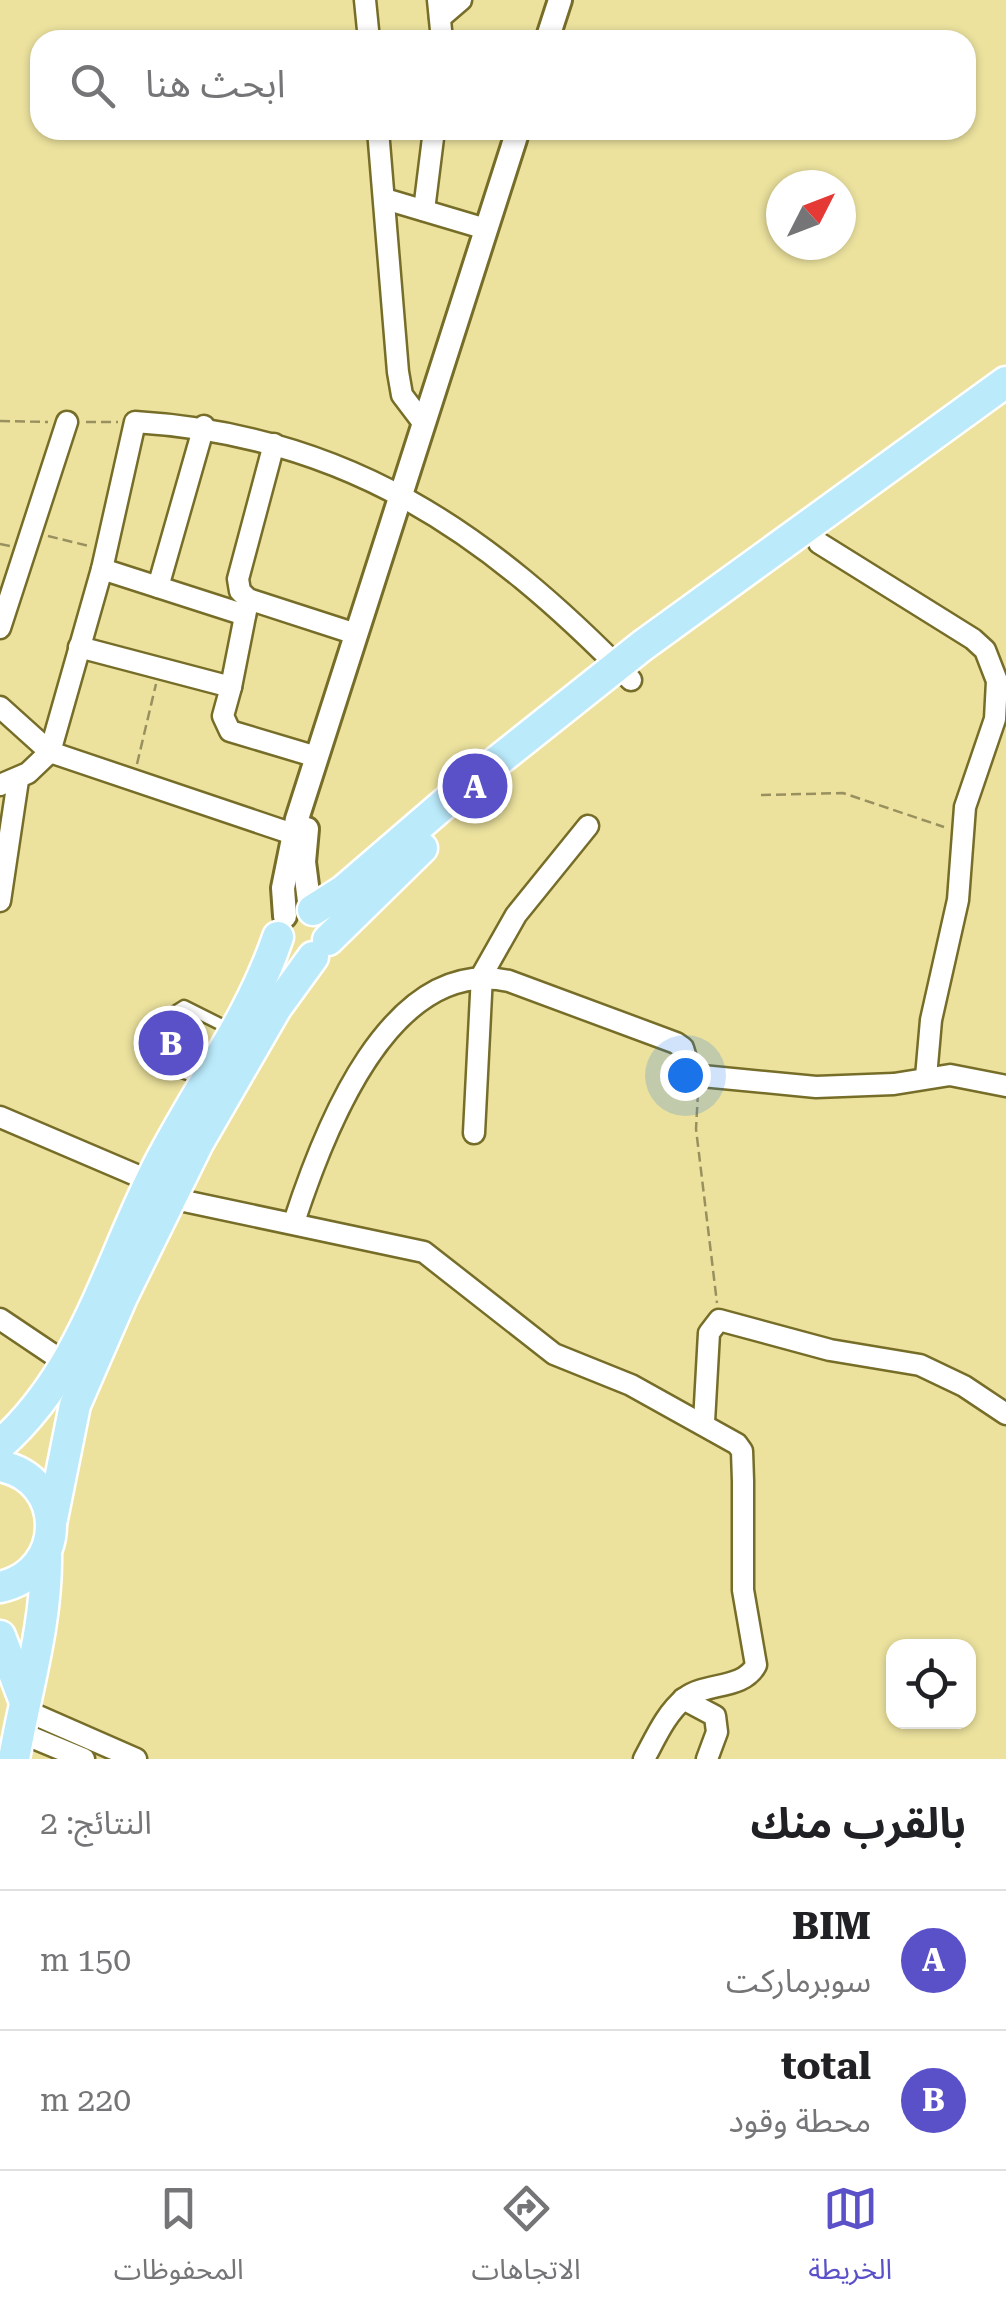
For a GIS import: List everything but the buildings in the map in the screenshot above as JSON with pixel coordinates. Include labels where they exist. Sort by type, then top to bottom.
[{"type":"main road","points":[[19,1724],[42,1627],[52,1520],[82,1386],[205,1080],[236,1032],[297,918],[343,892],[464,786],[623,673],[1006,382]]},
{"type":"main road","points":[[0,1444],[40,1402],[67,1364],[160,1189],[276,1008],[320,949],[476,801],[623,673],[819,543],[1006,406]]},
{"type":"main road","points":[[297,918],[290,956],[320,949]]},
{"type":"main road","points":[[297,918],[324,920],[320,949]]},
{"type":"main road","points":[[0,1466],[19,1472],[38,1486],[52,1520]]},
{"type":"main road","points":[[0,1588],[31,1574],[46,1555]]},
{"type":"main road","points":[[0,1636],[19,1724]]},
{"type":"street","points":[[365,0],[367,30]]},
{"type":"street","points":[[439,9],[460,0]]},
{"type":"street","points":[[550,30],[560,0]]},
{"type":"street","points":[[561,30],[571,0]]},
{"type":"street","points":[[379,140],[398,372],[402,395],[424,424]]},
{"type":"street","points":[[424,210],[433,140]]},
{"type":"street","points":[[297,918],[307,828],[406,497],[424,424],[515,140]]},
{"type":"street","points":[[297,918],[283,888],[293,834],[356,634],[527,140]]},
{"type":"street","points":[[385,199],[486,229]]},
{"type":"street","points":[[0,628],[67,422]]},
{"type":"street","points":[[0,902],[9,782],[50,752],[104,559],[135,422],[204,426],[274,444],[406,497],[497,558],[623,673]]},
{"type":"street","points":[[158,587],[204,426]]},
{"type":"street","points":[[274,444],[238,579],[247,607],[224,716],[230,730],[317,756]]},
{"type":"street","points":[[819,543],[973,639],[992,663],[997,681],[995,719],[972,780],[962,833],[958,900],[934,1006],[926,1078]]},
{"type":"street","points":[[104,559],[158,587],[356,634]]},
{"type":"street","points":[[79,647],[230,687]]},
{"type":"street","points":[[0,707],[50,752],[293,834]]},
{"type":"street","points":[[474,1133],[482,975],[516,915],[588,826]]},
{"type":"street","points":[[294,1222],[324,1134],[369,1058],[416,1005],[435,991],[482,975],[676,1043],[683,1048],[689,1068],[702,1076],[816,1086],[894,1084],[950,1075],[1006,1086]]},
{"type":"street","points":[[0,1117],[160,1189],[424,1252],[554,1354],[631,1385],[704,1422],[742,1451],[742,1590],[756,1665],[752,1674],[736,1682],[698,1691],[684,1699],[644,1759]]},
{"type":"street","points":[[0,1319],[67,1364]]},
{"type":"street","points":[[704,1422],[709,1333],[719,1320],[830,1350],[920,1365],[964,1386],[1006,1414]]},
{"type":"street","points":[[684,1699],[716,1716],[717,1732],[707,1759]]},
{"type":"street","points":[[19,1724],[84,1759]]},
{"type":"street","points":[[19,1724],[136,1759]]},
{"type":"lane","points":[[205,1080],[160,1062],[153,1054],[150,1047],[165,1018],[184,1006],[236,1032]]},
{"type":"path","points":[[32,532],[104,559]]},
{"type":"path","points":[[133,780],[160,668]]},
{"type":"path","points":[[761,795],[843,793],[962,833]]},
{"type":"path","points":[[702,1076],[696,1129],[719,1320]]},
{"type":"place","name":"BIM","points":[[475,786]]},
{"type":"place","name":"total","points":[[171,1043]]}]
